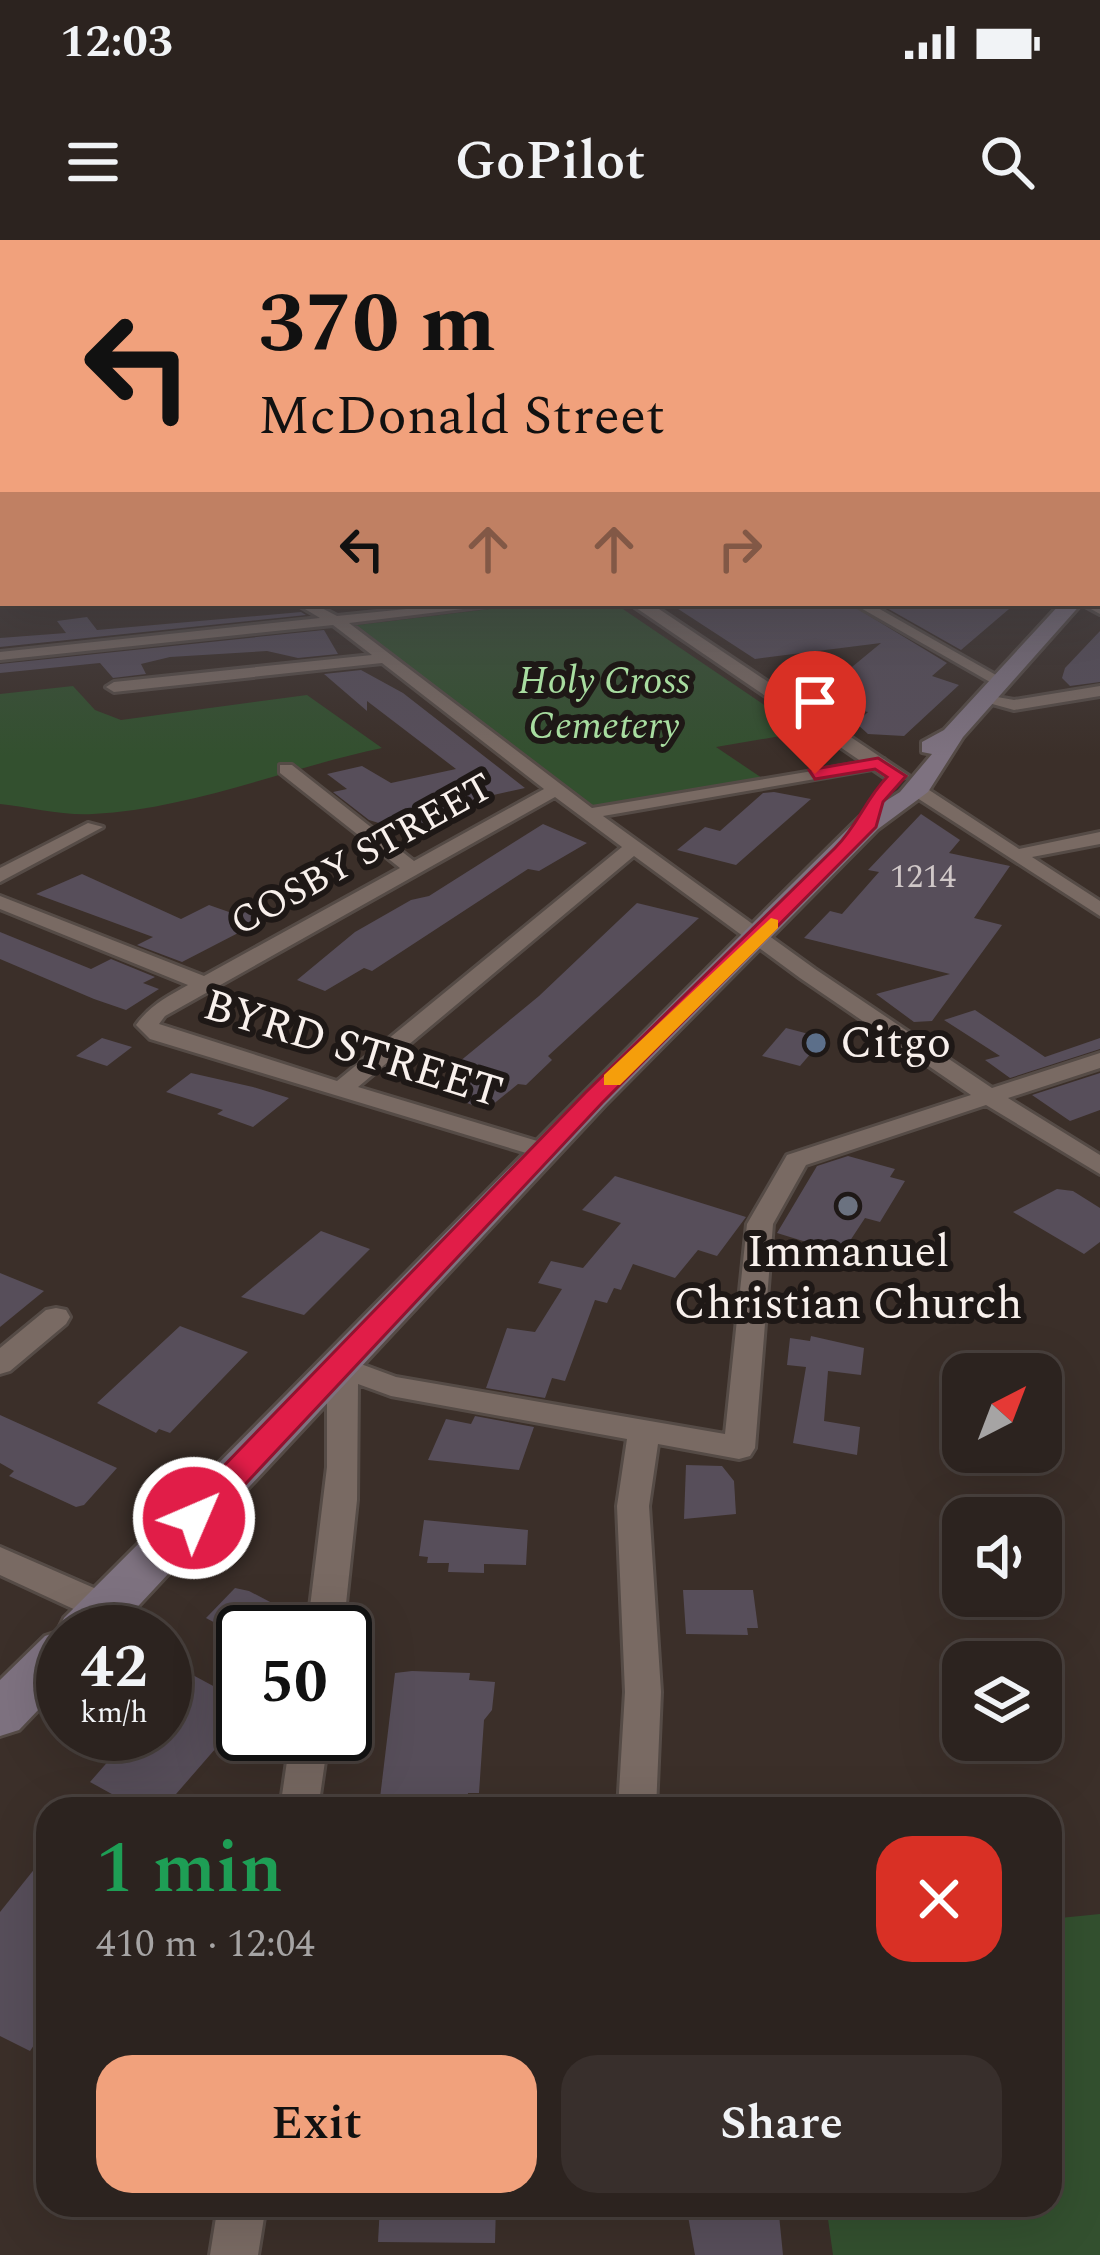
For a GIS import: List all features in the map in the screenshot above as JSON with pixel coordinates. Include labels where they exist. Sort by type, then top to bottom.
[{"type":"main road","points":[[108,1605],[869,823],[874,800],[898,776],[942,762],[946,738],[994,692],[1069,606]]},
{"type":"main road","points":[[0,1714],[36,1678]]},
{"type":"street","points":[[308,606],[341,624],[631,849],[756,939],[987,1098],[1100,1166]]},
{"type":"street","points":[[0,656],[482,606]]},
{"type":"street","points":[[643,606],[1100,910]]},
{"type":"street","points":[[864,606],[1014,705],[1100,691]]},
{"type":"street","points":[[123,645],[158,682]]},
{"type":"street","points":[[114,687],[386,658]]},
{"type":"street","points":[[286,769],[413,869]]},
{"type":"street","points":[[586,814],[898,776]]},
{"type":"street","name":"COSBY STREET","points":[[205,984],[555,790]]},
{"type":"street","points":[[0,876],[94,827]]},
{"type":"street","points":[[1016,855],[1100,838]]},
{"type":"street","points":[[341,1089],[631,849]]},
{"type":"street","name":"BYRD STREET","points":[[0,902],[205,984]]},
{"type":"street","name":"BYRD STREET","points":[[205,984],[152,1014],[148,1028],[545,1151]]},
{"type":"street","points":[[329,1605],[344,1504],[347,1430],[342,1367],[391,1386],[739,1448],[760,1224],[796,1160],[1100,1060]]},
{"type":"street","points":[[0,1364],[56,1317]]},
{"type":"street","points":[[638,1797],[643,1692],[633,1505],[644,1431]]},
{"type":"street","points":[[0,1560],[70,1605]]},
{"type":"street","points":[[301,1797],[306,1761]]},
{"type":"street","points":[[235,2255],[240,2217]]},
{"type":"green space","name":"Holy Cross Cemetery","points":[[514,606],[618,606],[804,732],[716,747],[762,778],[592,808],[350,626]]},
{"type":"green space","points":[[73,686],[95,710],[121,720],[307,695],[382,748],[130,811],[70,814],[0,804],[0,694]]},
{"type":"green space","points":[[1100,1914],[1100,2255],[833,2255],[828,2217],[1062,2217],[1062,1918]]},
{"type":"building","points":[[674,606],[853,606],[947,663],[932,676],[959,685],[904,736],[868,734],[856,723],[868,712],[812,700],[881,643],[755,659]]},
{"type":"building","points":[[883,606],[1012,606],[961,650]]},
{"type":"building","points":[[306,615],[0,647],[0,638],[66,633],[57,621],[87,617],[97,630]]},
{"type":"building","points":[[324,630],[338,654],[298,658],[267,651],[170,657],[141,664],[146,674],[113,678],[100,663],[0,673],[0,664]]},
{"type":"building","points":[[1100,631],[1100,682],[1070,686],[1062,678],[1065,668]]},
{"type":"building","points":[[361,670],[403,693],[525,788],[467,801],[477,805],[421,836],[369,820],[333,792],[347,789],[327,774],[362,766],[391,783],[456,769],[367,701],[367,711],[324,674]]},
{"type":"building","points":[[763,793],[811,799],[736,865],[677,850],[705,827],[720,831]]},
{"type":"building","points":[[921,814],[960,840],[949,853],[1010,866],[974,918],[1002,925],[932,1021],[914,1022],[876,994],[950,974],[804,938],[830,911],[842,914],[879,872],[868,870]]},
{"type":"building","points":[[543,824],[587,843],[539,871],[528,869],[372,971],[364,968],[325,991],[297,980],[355,932],[411,900],[429,896]]},
{"type":"building","points":[[82,874],[181,919],[209,905],[229,912],[247,902],[279,912],[182,962],[137,945],[153,937],[36,894]]},
{"type":"building","points":[[637,903],[699,918],[548,1056],[552,1060],[526,1085],[518,1084],[486,1110],[440,1093],[468,1064],[459,1062],[539,996]]},
{"type":"building","points":[[0,932],[91,969],[111,959],[155,977],[143,983],[159,989],[126,1010],[94,999],[0,959]]},
{"type":"building","points":[[975,1010],[1045,1057],[1100,1038],[1100,1049],[1010,1078],[985,1060],[1000,1056],[944,1020]]},
{"type":"building","points":[[786,1028],[824,1038],[800,1066],[762,1056]]},
{"type":"building","points":[[102,1038],[132,1047],[107,1066],[76,1056]]},
{"type":"building","points":[[191,1073],[289,1098],[253,1127],[217,1114],[223,1110],[166,1092]]},
{"type":"building","points":[[1100,1073],[1100,1110],[1070,1121],[1032,1095]]},
{"type":"building","name":"Immanuel Christian Church","points":[[848,1156],[895,1169],[890,1177],[905,1181],[880,1222],[865,1218],[842,1253],[777,1233],[817,1166]]},
{"type":"building","points":[[615,1176],[746,1217],[717,1256],[698,1250],[675,1278],[633,1264],[621,1290],[614,1288],[607,1303],[595,1300],[565,1381],[552,1378],[545,1398],[486,1388],[507,1328],[535,1332],[562,1289],[538,1283],[551,1261],[583,1268],[621,1223],[582,1210]]},
{"type":"building","points":[[1057,1189],[1073,1191],[1100,1208],[1100,1242],[1084,1254],[1013,1212]]},
{"type":"building","points":[[321,1231],[370,1249],[304,1315],[241,1297]]},
{"type":"building","points":[[0,1273],[44,1291],[0,1327]]},
{"type":"building","points":[[180,1326],[248,1352],[170,1433],[159,1429],[156,1433],[97,1403]]},
{"type":"building","points":[[811,1336],[864,1348],[861,1375],[828,1371],[824,1421],[860,1427],[857,1455],[793,1443],[806,1367],[787,1365],[790,1338],[810,1341]]},
{"type":"building","points":[[0,1415],[117,1468],[84,1505],[76,1507],[9,1476],[14,1471],[0,1463]]},
{"type":"building","points":[[475,1416],[534,1427],[519,1470],[428,1460],[446,1419],[471,1424]]},
{"type":"building","points":[[686,1465],[722,1466],[734,1481],[736,1514],[684,1519]]},
{"type":"building","points":[[424,1520],[528,1530],[526,1565],[484,1564],[484,1573],[448,1572],[449,1563],[427,1563],[428,1557],[419,1556]]},
{"type":"building","points":[[235,1588],[276,1605],[219,1605]]},
{"type":"building","points":[[683,1590],[753,1590],[758,1628],[747,1628],[748,1635],[686,1634]]},
{"type":"building","points":[[395,1673],[470,1673],[469,1680],[495,1682],[492,1710],[484,1720],[479,1793],[380,1797]]},
{"type":"building","points":[[192,1675],[216,1687],[216,1748],[173,1797],[117,1797],[90,1782],[108,1761],[192,1761]]},
{"type":"building","points":[[36,1867],[36,2042],[30,2051],[0,2036],[0,1912]]},
{"type":"building","points":[[379,2217],[496,2217],[495,2243],[378,2242]]},
{"type":"building","points":[[688,2217],[779,2217],[783,2255],[695,2255]]},
{"type":"slow traffic","points":[[612,1080],[771,924]]},
{"type":"place","name":"Citgo","points":[[816,1043]]},
{"type":"place","name":"Immanuel Christian Church","points":[[848,1206]]},
{"type":"route","points":[[194,1518],[593,1098],[842,852],[869,823],[874,800],[898,776],[878,763],[815,774]]}]
